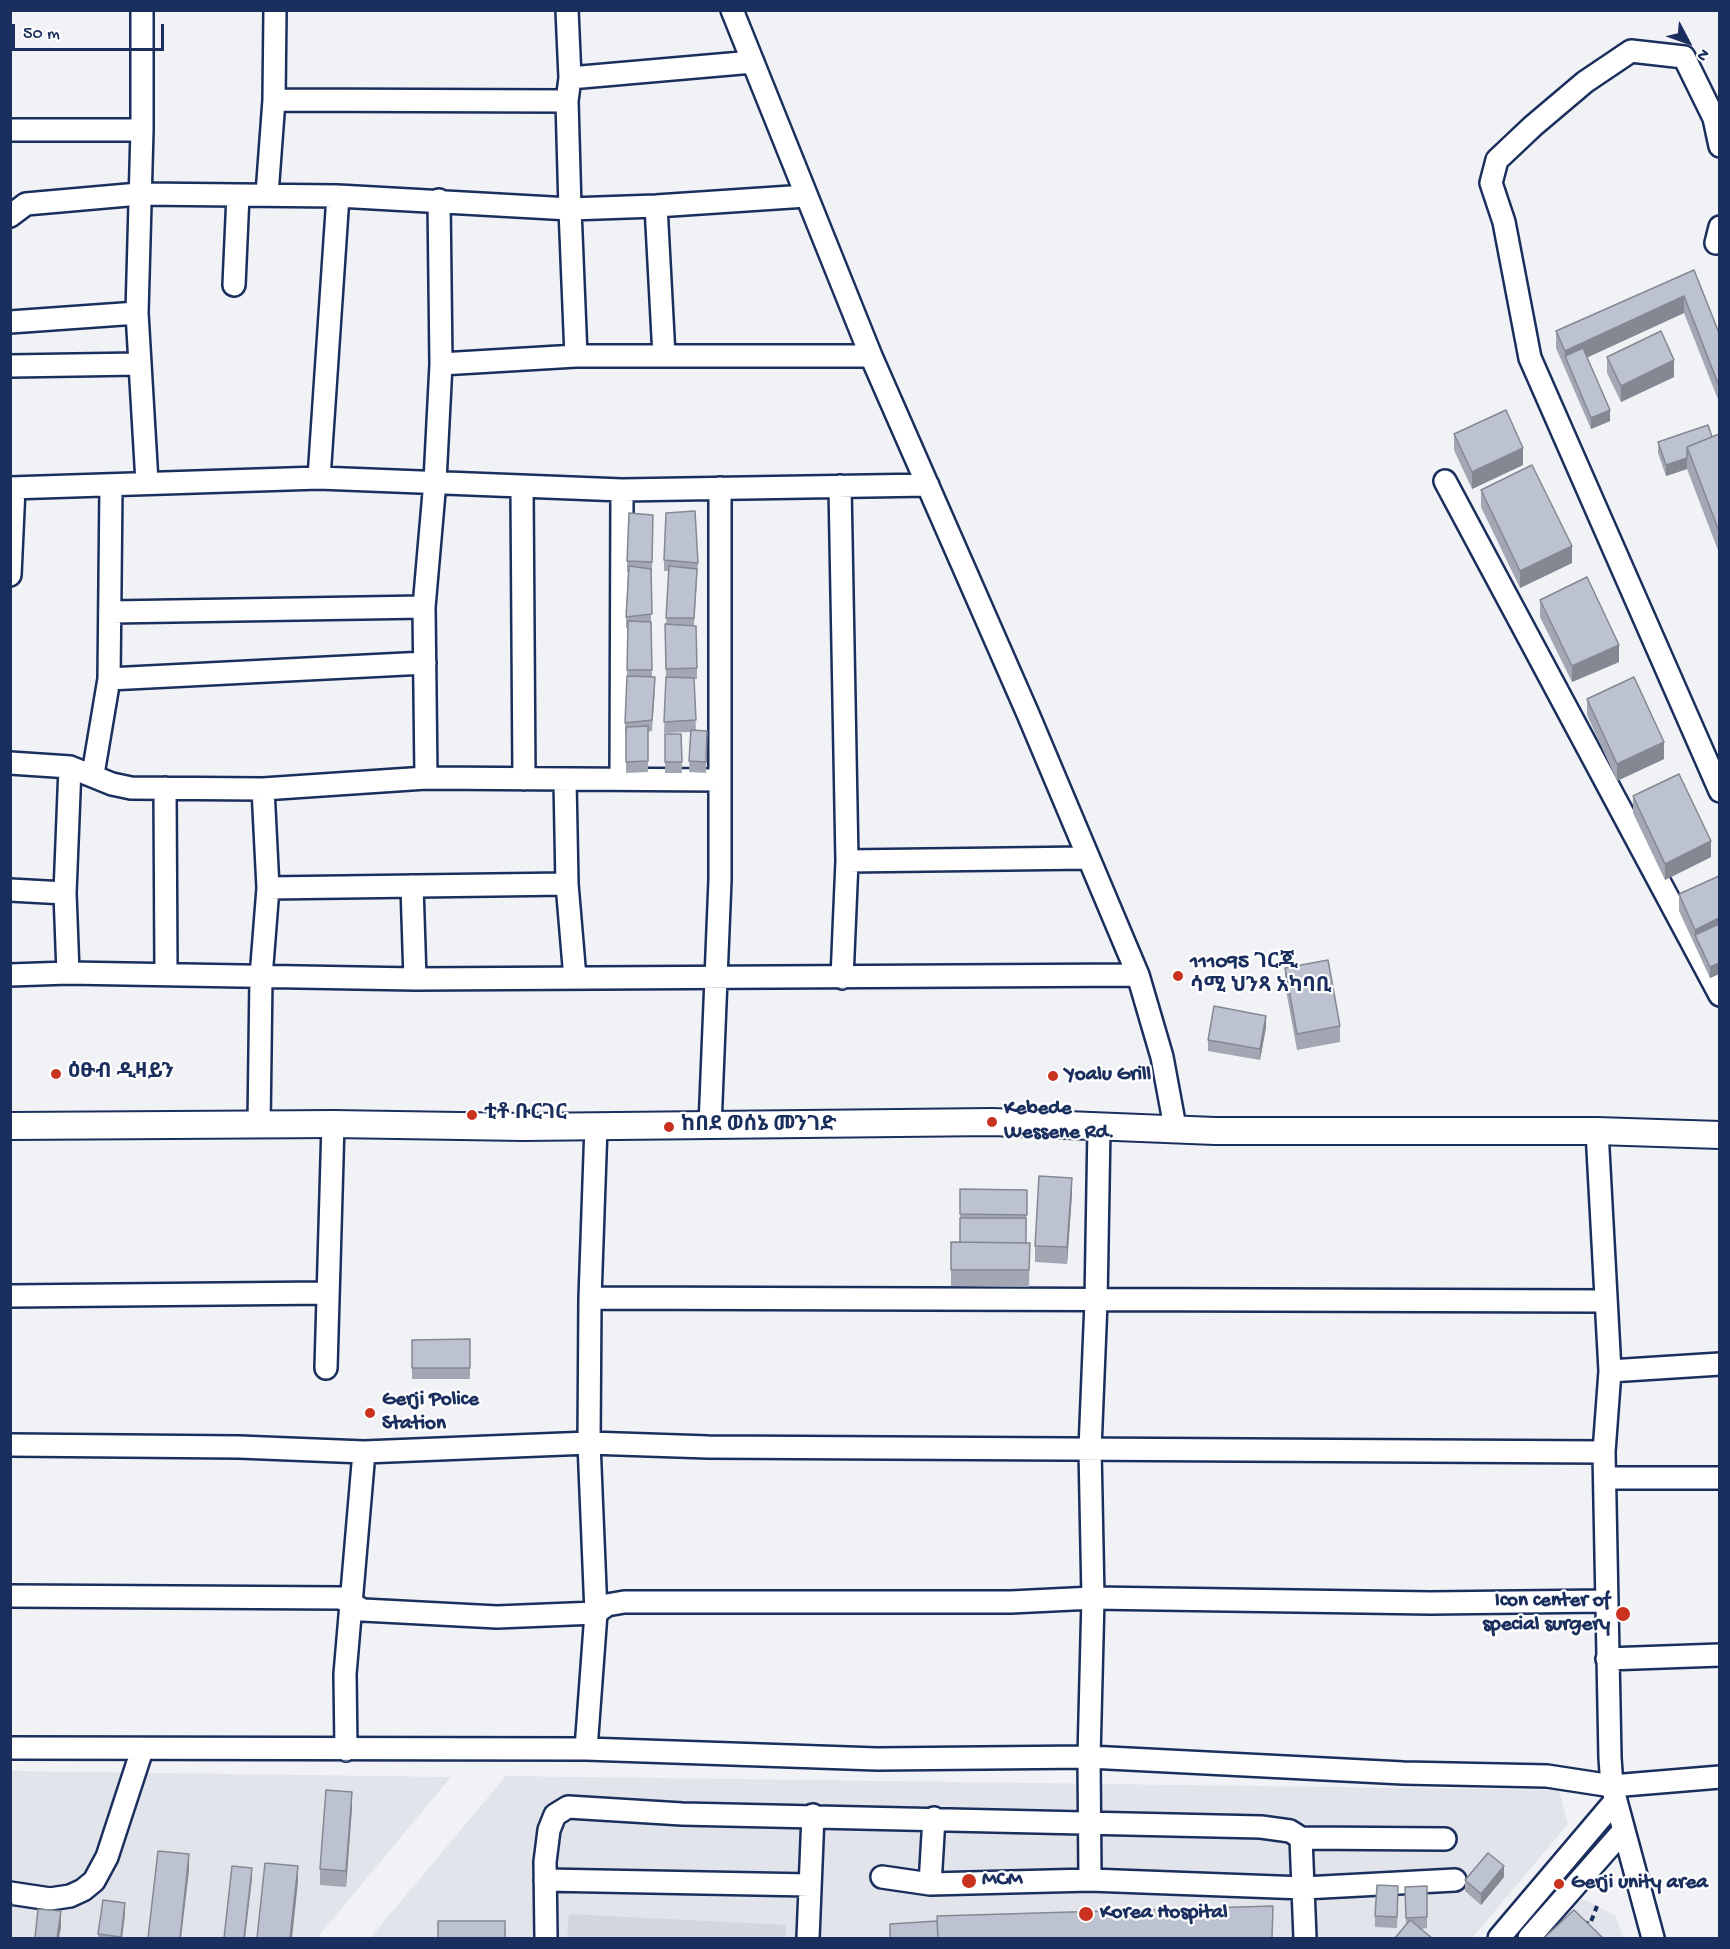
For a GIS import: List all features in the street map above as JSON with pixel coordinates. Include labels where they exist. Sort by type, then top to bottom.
[{"type":"main road","points":[[10,1126],[333,1124],[710,1126],[992,1122],[1099,1127],[1175,1127],[1215,1131],[1597,1131],[1719,1135]]},
{"type":"street","points":[[142,10],[142,130],[137,313],[147,482]]},
{"type":"street","points":[[267,195],[274,100],[275,10]]},
{"type":"street","points":[[567,10],[570,78],[567,101],[576,356]]},
{"type":"street","points":[[732,10],[871,356],[1138,975],[1162,1057],[1175,1127]]},
{"type":"street","points":[[1719,146],[1714,118],[1684,57],[1631,51],[1585,82],[1497,160],[1491,183],[1504,222],[1530,358],[1719,791]]},
{"type":"street","points":[[570,78],[753,62]]},
{"type":"street","points":[[274,100],[567,101]]},
{"type":"street","points":[[10,130],[142,130]]},
{"type":"street","points":[[10,216],[26,204],[139,194],[338,196],[570,209],[806,196]]},
{"type":"street","points":[[234,285],[238,195]]},
{"type":"street","points":[[319,478],[338,196]]},
{"type":"street","points":[[426,778],[424,607],[435,481],[441,364],[438,201]]},
{"type":"street","points":[[656,206],[664,356]]},
{"type":"street","points":[[10,322],[137,313]]},
{"type":"street","points":[[441,364],[576,356],[871,356]]},
{"type":"street","points":[[10,366],[139,364]]},
{"type":"street","points":[[10,574],[12,488],[319,478],[622,490],[928,485]]},
{"type":"street","points":[[1445,482],[1719,996]]},
{"type":"street","points":[[93,774],[109,679],[111,486]]},
{"type":"street","points":[[840,486],[847,861],[842,978]]},
{"type":"street","points":[[522,487],[524,779]]},
{"type":"street","points":[[710,1126],[718,977],[720,488]]},
{"type":"street","points":[[621,779],[622,490]]},
{"type":"street","points":[[111,612],[424,607]]},
{"type":"street","points":[[109,679],[425,663]]},
{"type":"street","points":[[10,763],[70,767],[122,786],[165,788],[264,789],[426,778],[720,780]]},
{"type":"street","points":[[68,973],[65,893],[70,767]]},
{"type":"street","points":[[565,780],[567,884],[575,978]]},
{"type":"street","points":[[165,788],[166,974]]},
{"type":"street","points":[[259,1125],[261,977],[268,888],[264,789]]},
{"type":"street","points":[[847,861],[1087,858]]},
{"type":"street","points":[[268,888],[567,884]]},
{"type":"street","points":[[412,886],[415,979]]},
{"type":"street","points":[[10,890],[65,893]]},
{"type":"street","points":[[10,975],[68,973],[415,979],[1138,975]]},
{"type":"street","points":[[326,1368],[333,1124]]},
{"type":"street","points":[[586,1749],[596,1612],[589,1443],[590,1298],[596,1126]]},
{"type":"street","points":[[1090,1880],[1089,1757],[1093,1598],[1090,1449],[1096,1302],[1099,1127]]},
{"type":"street","points":[[1597,1131],[1610,1371],[1604,1452],[1606,1478],[1605,1601],[1614,1793],[1653,1938]]},
{"type":"street","points":[[10,1296],[327,1293]]},
{"type":"street","points":[[590,1298],[1096,1302],[1605,1301]]},
{"type":"street","points":[[1610,1371],[1719,1364]]},
{"type":"street","points":[[10,1445],[239,1447],[364,1452],[589,1443],[708,1447],[1604,1452]]},
{"type":"street","points":[[346,1750],[345,1674],[354,1603],[364,1452]]},
{"type":"street","points":[[1606,1478],[1719,1478]]},
{"type":"street","points":[[10,1596],[341,1598],[354,1603],[363,1610],[529,1617],[596,1612],[607,1605],[624,1602],[1011,1602],[1093,1598],[1420,1603],[1605,1601]]},
{"type":"street","points":[[1607,1659],[1719,1655]]},
{"type":"street","points":[[10,1748],[586,1749],[877,1759],[1089,1757],[1403,1773],[1547,1776],[1614,1793],[1719,1777]]},
{"type":"street","points":[[10,1893],[50,1899],[70,1896],[83,1890],[94,1881],[107,1857],[142,1750]]},
{"type":"street","points":[[1499,1938],[1614,1793]]},
{"type":"street","points":[[546,1938],[545,1880],[549,1830],[555,1815],[568,1807],[639,1812],[1261,1827],[1290,1831],[1301,1838],[1445,1839]]},
{"type":"street","points":[[808,1938],[813,1815]]},
{"type":"street","points":[[930,1884],[934,1818]]},
{"type":"street","points":[[1528,1938],[1624,1830]]},
{"type":"street","points":[[1301,1838],[1305,1938]]},
{"type":"street","points":[[882,1877],[930,1884],[1090,1880],[1304,1888],[1455,1880]]},
{"type":"street","points":[[545,1880],[810,1885]]},
{"type":"path","points":[[1580,1922],[1590,1924],[1597,1906]]},
{"type":"shaded area","points":[[11,1771],[451,1777],[317,1938],[11,1938]]},
{"type":"shaded area","name":"MCM","points":[[506,1776],[1559,1790],[1568,1824],[1472,1938],[370,1938]]},
{"type":"shaded area","points":[[1583,1899],[1616,1916],[1623,1938],[1539,1938],[1561,1913]]},
{"type":"shaded area","points":[[569,1914],[786,1925],[786,1938],[567,1938]]},
{"type":"building","points":[[1694,270],[1719,333],[1719,386],[1684,296],[1565,351],[1556,331]]},
{"type":"building","points":[[1661,331],[1674,360],[1621,386],[1607,357]]},
{"type":"building","points":[[1583,348],[1610,410],[1591,418],[1565,356]]},
{"type":"building","points":[[1506,410],[1523,448],[1472,472],[1454,434]]},
{"type":"building","points":[[1708,425],[1712,437],[1687,447],[1687,458],[1666,465],[1658,442]]},
{"type":"building","points":[[1719,434],[1719,531],[1687,447]]},
{"type":"building","points":[[1532,465],[1572,546],[1520,571],[1481,490]]},
{"type":"building","points":[[695,511],[698,563],[664,560],[666,513]]},
{"type":"building","points":[[629,513],[653,515],[652,562],[627,561]]},
{"type":"building","points":[[629,566],[651,569],[652,614],[626,617]]},
{"type":"building","points":[[669,566],[697,569],[694,618],[666,618]]},
{"type":"building","points":[[1587,577],[1619,645],[1572,666],[1540,600]]},
{"type":"building","points":[[628,621],[651,622],[652,670],[627,670]]},
{"type":"building","points":[[665,624],[696,626],[697,668],[666,669]]},
{"type":"building","points":[[627,676],[655,677],[652,720],[625,723]]},
{"type":"building","points":[[666,677],[694,678],[696,720],[664,722]]},
{"type":"building","points":[[1634,677],[1664,742],[1617,764],[1587,699]]},
{"type":"building","points":[[648,726],[648,761],[626,762],[626,727]]},
{"type":"building","points":[[691,730],[707,731],[706,762],[689,761]]},
{"type":"building","points":[[665,734],[681,734],[682,762],[665,762]]},
{"type":"building","points":[[1679,774],[1711,841],[1665,864],[1633,796]]},
{"type":"building","points":[[1719,876],[1719,918],[1695,930],[1679,894]]},
{"type":"building","points":[[1719,924],[1719,963],[1710,967],[1695,935]]},
{"type":"building","points":[[1328,960],[1340,1026],[1297,1034],[1285,968]]},
{"type":"building","points":[[1214,1006],[1266,1016],[1260,1049],[1208,1040]]},
{"type":"building","points":[[1039,1176],[1072,1178],[1067,1247],[1035,1246]]},
{"type":"building","points":[[960,1189],[1027,1190],[1027,1215],[960,1214]]},
{"type":"building","points":[[960,1218],[1026,1218],[1026,1243],[960,1242]]},
{"type":"building","points":[[951,1242],[1030,1243],[1029,1270],[951,1270]]},
{"type":"building","points":[[470,1339],[470,1368],[412,1368],[412,1340]]},
{"type":"building","points":[[326,1790],[352,1792],[346,1871],[320,1869]]},
{"type":"building","points":[[158,1851],[189,1854],[180,1938],[148,1938]]},
{"type":"building","points":[[1488,1853],[1504,1866],[1481,1894],[1465,1880]]},
{"type":"building","points":[[265,1863],[298,1866],[290,1938],[257,1938]]},
{"type":"building","points":[[232,1866],[252,1868],[244,1938],[224,1938]]},
{"type":"building","points":[[1377,1885],[1398,1886],[1397,1917],[1375,1916]]},
{"type":"building","points":[[1427,1886],[1427,1917],[1406,1918],[1405,1887]]},
{"type":"building","points":[[103,1900],[125,1903],[121,1937],[98,1934]]},
{"type":"building","points":[[1273,1906],[1272,1938],[938,1938],[937,1916]]},
{"type":"building","points":[[38,1909],[61,1911],[57,1938],[35,1938]]},
{"type":"building","points":[[1574,1910],[1603,1938],[1544,1938]]},
{"type":"building","points":[[1410,1920],[1432,1938],[1395,1938]]},
{"type":"building","points":[[438,1921],[505,1921],[505,1938],[438,1938]]},
{"type":"building","points":[[937,1921],[938,1938],[890,1938],[890,1924]]},
{"type":"place","name":"111095 ገርጂ ሳሚ ህንጻ አካባቢ","points":[[1178,976]]},
{"type":"place","name":"ዕፁብ ዲዛይን","points":[[56,1074]]},
{"type":"place","name":"Yoalu Grill","points":[[1053,1076]]},
{"type":"place","name":"ቲቶ ቡርገር","points":[[472,1115]]},
{"type":"place","name":"Kebede Wessene Rd.","points":[[992,1122]]},
{"type":"place","name":"ከበደ ወሰኔ መንገድ","points":[[669,1127]]},
{"type":"place","name":"Gerji Police Station","points":[[370,1413]]},
{"type":"place","name":"Icon center of special surgery","points":[[1623,1614]]},
{"type":"place","name":"MCM","points":[[969,1881]]},
{"type":"place","name":"Gerji unity area","points":[[1559,1884]]},
{"type":"place","name":"Korea Hospital","points":[[1086,1914]]}]
